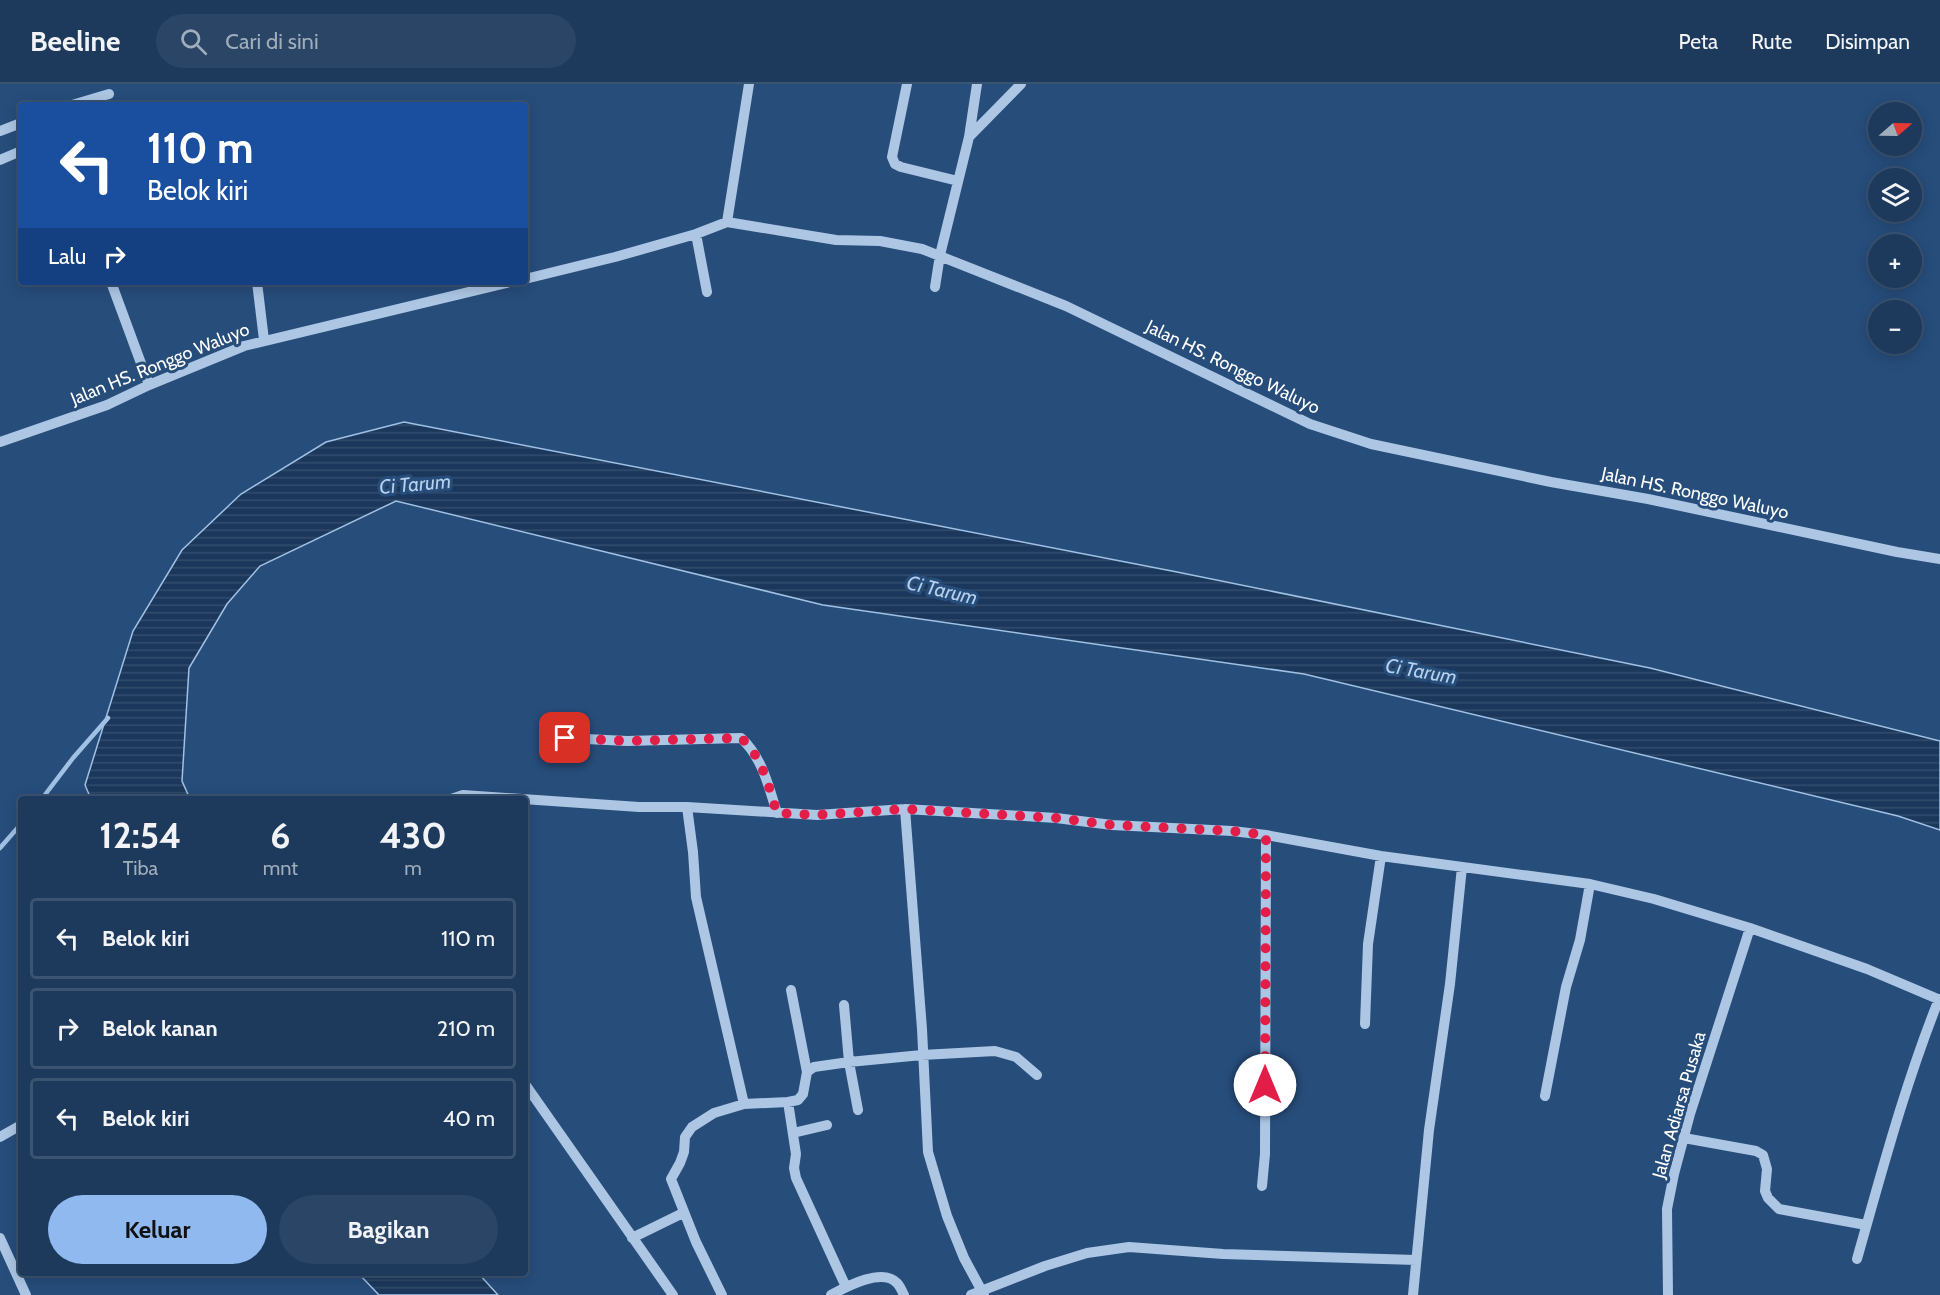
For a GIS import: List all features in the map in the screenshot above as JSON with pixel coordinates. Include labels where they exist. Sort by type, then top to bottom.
[{"type":"street","points":[[528,278],[594,263],[696,234],[727,222],[749,84]]},
{"type":"street","points":[[907,84],[892,157],[895,164],[957,181]]},
{"type":"street","points":[[935,287],[940,255],[969,137],[977,84]]},
{"type":"street","points":[[969,137],[1021,84]]},
{"type":"street","points":[[83,102],[109,94]]},
{"type":"street","points":[[0,130],[18,124]]},
{"type":"street","points":[[0,160],[18,152]]},
{"type":"street","name":"Jalan HS. Ronggo Waluyo","points":[[727,222],[836,240],[880,241],[940,255],[1066,306],[1310,424],[1371,444],[1940,559]]},
{"type":"street","points":[[696,234],[707,292]]},
{"type":"street","points":[[112,285],[149,385]]},
{"type":"street","points":[[257,285],[264,340]]},
{"type":"street","name":"Jalan HS. Ronggo Waluyo","points":[[0,442],[106,405],[244,346],[497,285]]},
{"type":"street","points":[[565,738],[627,741],[741,738],[748,744],[759,762],[777,813]]},
{"type":"street","points":[[460,796],[478,796]]},
{"type":"street","points":[[528,799],[817,815],[905,809],[1056,818],[1112,825],[1232,831],[1381,856],[1590,884],[1654,898],[1750,928],[1867,969],[1940,999],[1918,1054],[1896,1122],[1857,1259]]},
{"type":"street","points":[[687,807],[696,897],[744,1104]]},
{"type":"street","points":[[905,809],[922,1029],[928,1152],[947,1216],[979,1293],[1045,1266],[1087,1253],[1128,1247],[1223,1254],[1416,1260]]},
{"type":"street","points":[[1262,1186],[1265,1154],[1266,835]]},
{"type":"street","points":[[1365,1024],[1368,944],[1381,856]]},
{"type":"street","points":[[1413,1295],[1429,1130],[1450,984],[1462,867]]},
{"type":"street","points":[[1545,1096],[1566,987],[1580,940],[1590,884]]},
{"type":"street","name":"Jalan Adiarsa Pusaka","points":[[1668,1295],[1668,1209],[1674,1174],[1750,928]]},
{"type":"street","points":[[722,1295],[683,1213],[671,1179],[680,1163],[684,1152],[685,1137],[692,1126],[714,1113],[744,1104],[788,1102],[798,1100],[803,1094],[807,1072],[791,990]]},
{"type":"street","points":[[843,1005],[849,1062],[858,1110]]},
{"type":"street","points":[[807,1072],[814,1067],[849,1062],[995,1051],[1017,1057],[1037,1075]]},
{"type":"street","points":[[528,1088],[673,1295]]},
{"type":"street","points":[[788,1102],[796,1178],[846,1287]]},
{"type":"street","points":[[793,1133],[826,1125]]},
{"type":"street","points":[[0,1137],[18,1127]]},
{"type":"street","points":[[1684,1138],[1756,1151],[1763,1155],[1767,1169],[1765,1191],[1768,1198],[1779,1209],[1866,1225]]},
{"type":"street","points":[[632,1238],[683,1213]]},
{"type":"street","points":[[0,1238],[17,1267]]},
{"type":"street","points":[[20,1276],[26,1295]]},
{"type":"street","points":[[831,1295],[877,1276],[891,1278],[898,1283],[904,1295]]},
{"type":"water","name":"Ci Tarum","points":[[404,422],[1177,572],[1650,668],[1940,741],[1940,830],[1898,816],[1304,674],[823,605],[396,501],[260,566],[227,604],[189,668],[182,781],[189,796],[90,796],[85,785],[133,631],[182,550],[241,494],[326,442]]},
{"type":"water","points":[[361,1276],[481,1276],[498,1295],[379,1295]]},
{"type":"waterway","points":[[44,796],[108,718]]},
{"type":"waterway","points":[[0,848],[18,827]]},
{"type":"route","points":[[565,738],[627,741],[741,738],[748,744],[759,762],[777,813],[817,815],[905,809],[1056,818],[1112,825],[1266,835],[1265,1085]]}]
